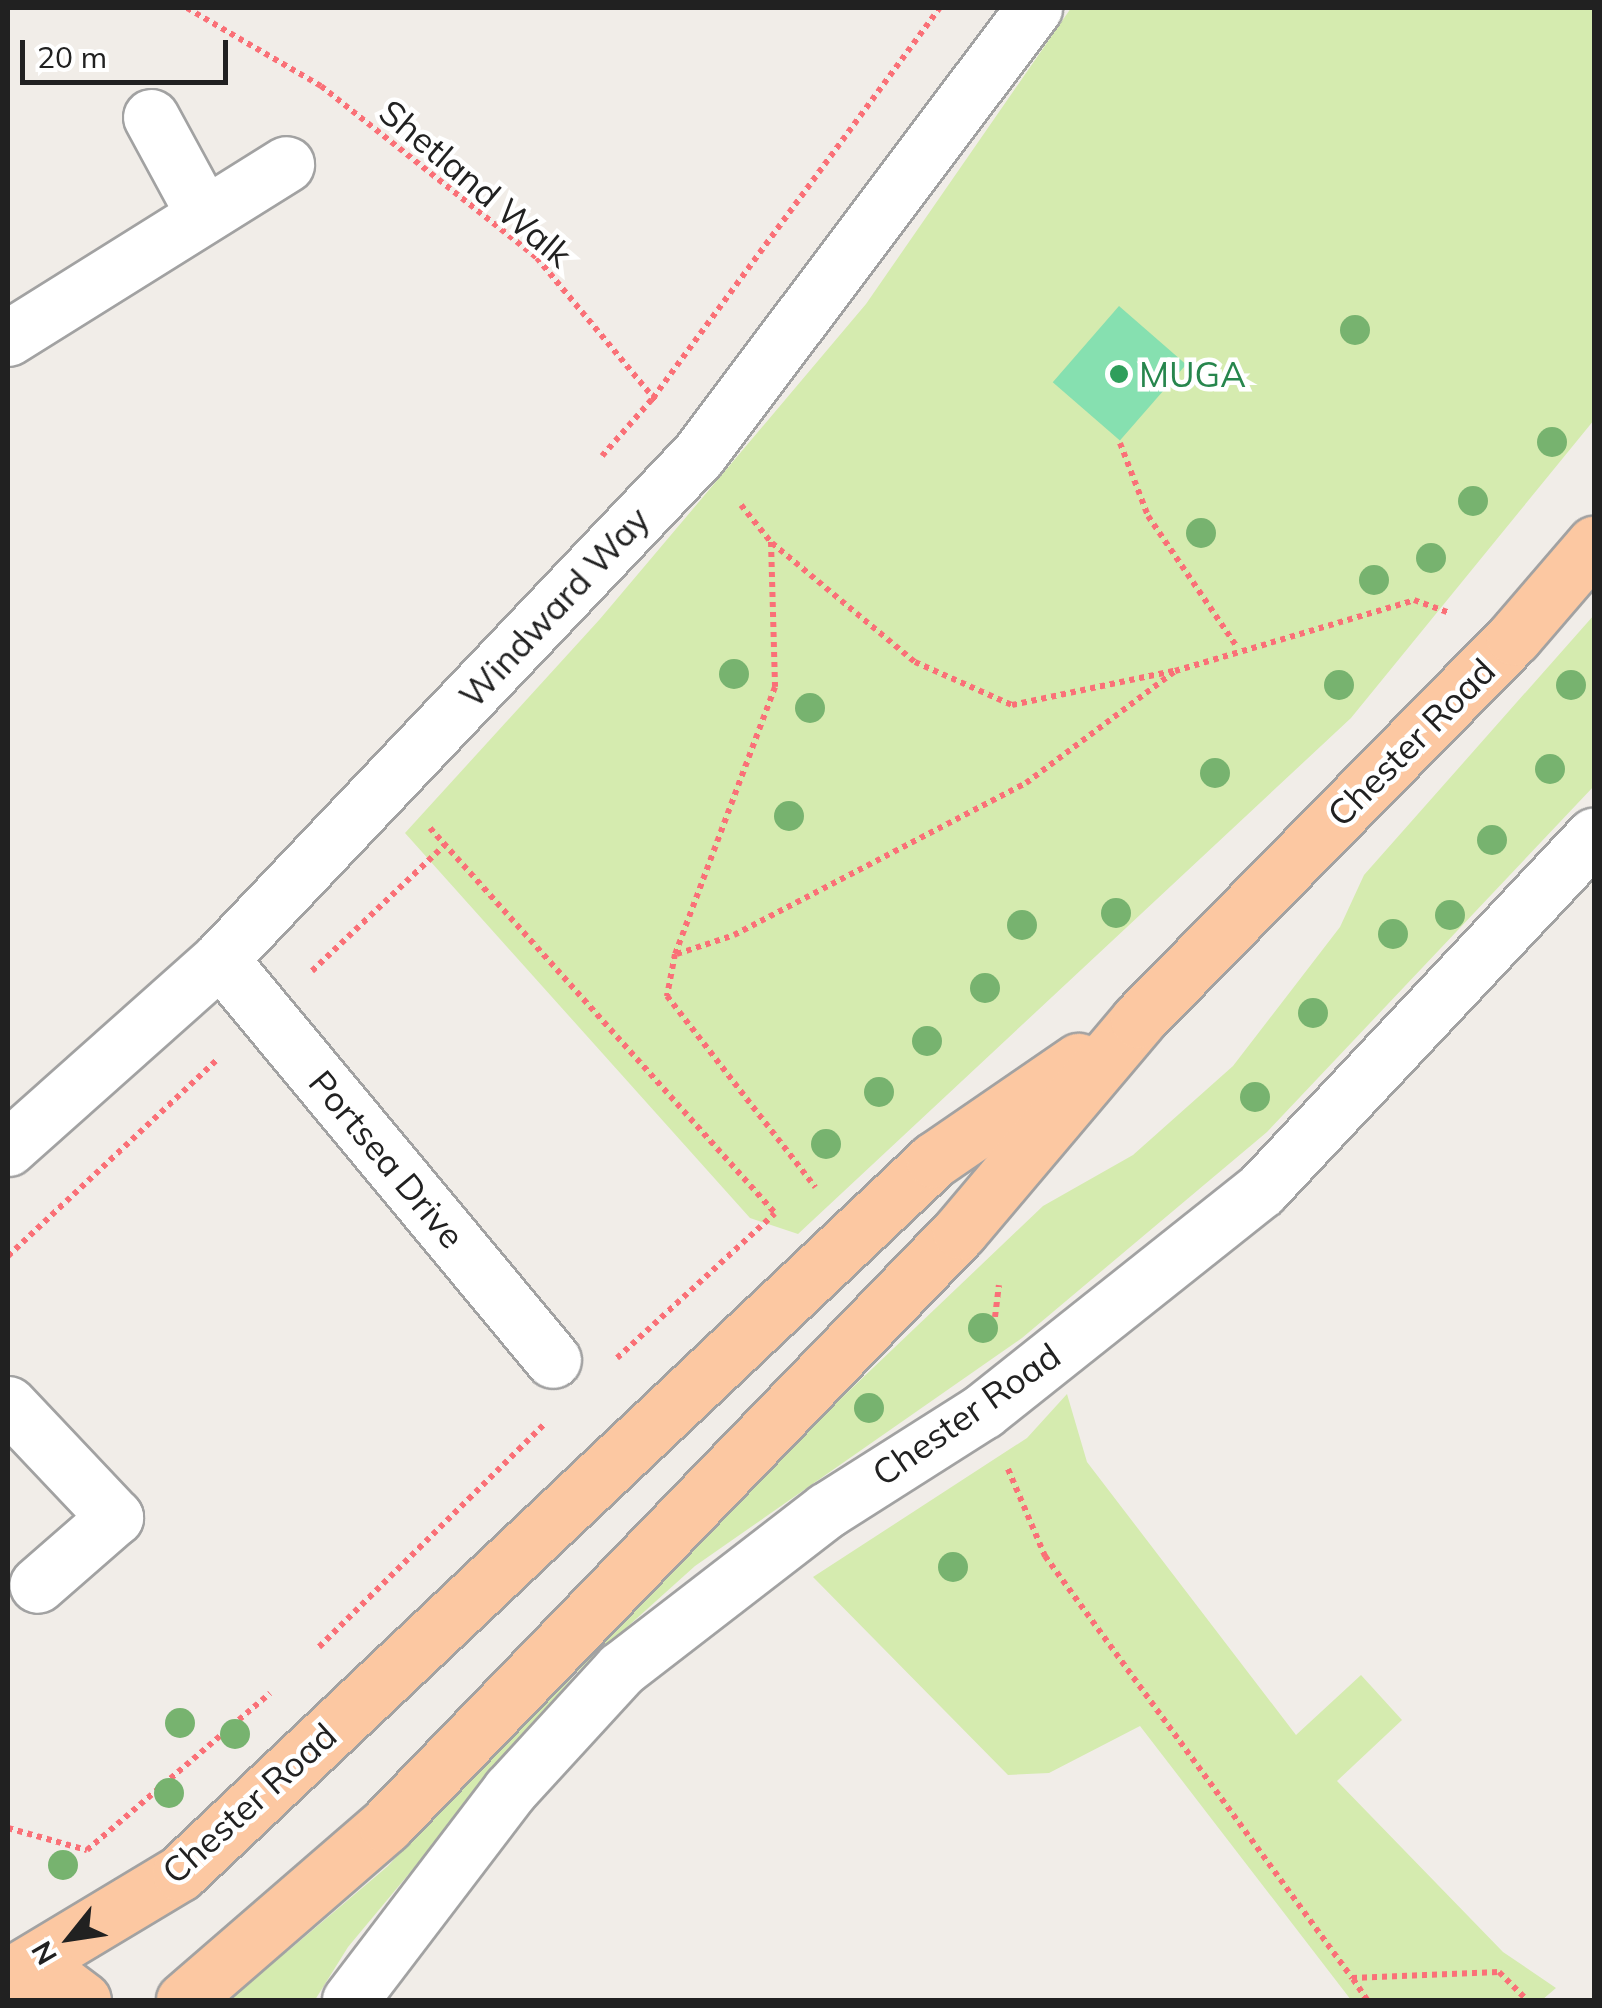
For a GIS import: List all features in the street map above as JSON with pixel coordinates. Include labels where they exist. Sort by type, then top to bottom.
[{"type":"main road","name":"Chester Road","points":[[184,2000],[386,1825],[960,1230],[1138,1020],[1514,637],[1594,544]]},
{"type":"main road","name":"Chester Road","points":[[12,1971],[180,1873],[934,1160],[1138,1020]]},
{"type":"main road","points":[[12,1971],[55,1979],[84,2000]]},
{"type":"street","name":"Windward Way","points":[[12,1133],[220,960],[699,454],[1034,8]]},
{"type":"street","points":[[150,117],[202,211]]},
{"type":"street","points":[[8,338],[202,211],[286,164]]},
{"type":"street","name":"Chester Road","points":[[350,2000],[510,1790],[621,1670],[826,1510],[983,1411],[1261,1190],[1594,836]]},
{"type":"street","name":"Portsea Drive","points":[[220,960],[579,1365]]},
{"type":"street","points":[[8,1404],[115,1517],[37,1585]]},
{"type":"path","name":"Shetland Walk","points":[[187,8],[321,86],[537,258],[653,398],[940,8]]},
{"type":"path","points":[[1120,442],[1148,516],[1236,647]]},
{"type":"path","points":[[699,454],[771,542],[916,662],[1012,705],[1175,670],[1236,647],[1414,600],[1514,637]]},
{"type":"path","points":[[771,542],[775,687],[675,954],[667,996],[853,1237]]},
{"type":"path","points":[[675,954],[734,935],[1026,782],[1175,670]]},
{"type":"path","points":[[389,782],[775,1213],[798,1234],[853,1237]]},
{"type":"path","points":[[579,1365],[775,1213]]},
{"type":"path","points":[[960,1230],[1000,1274],[983,1411],[1045,1556],[1367,2000]]},
{"type":"path","points":[[314,1652],[547,1421]]},
{"type":"path","points":[[8,1828],[87,1850],[286,1680]]},
{"type":"path","points":[[1352,1978],[1499,1972],[1527,2000]]},
{"type":"green space","points":[[1071,8],[1594,8],[1594,420],[1351,718],[798,1234],[750,1218],[405,833],[600,619],[866,304]]},
{"type":"green space","name":"MUGA","points":[[1119,306],[1186,364],[1120,441],[1053,382]]},
{"type":"green space","points":[[1594,615],[1594,786],[1267,1132],[1022,1338],[695,1566],[576,1673],[348,1947],[315,2000],[223,2000],[243,1975],[288,1951],[388,1866],[660,1571],[1043,1206],[1133,1155],[1233,1066],[1340,927],[1364,875]]},
{"type":"green space","points":[[1067,1394],[1087,1462],[1296,1735],[1361,1675],[1402,1720],[1337,1781],[1503,1952],[1556,1988],[1542,2000],[1351,2000],[1140,1726],[1049,1773],[1008,1775],[813,1577],[1027,1438]]},
{"type":"place","name":"MUGA","points":[[1119,374]]}]
